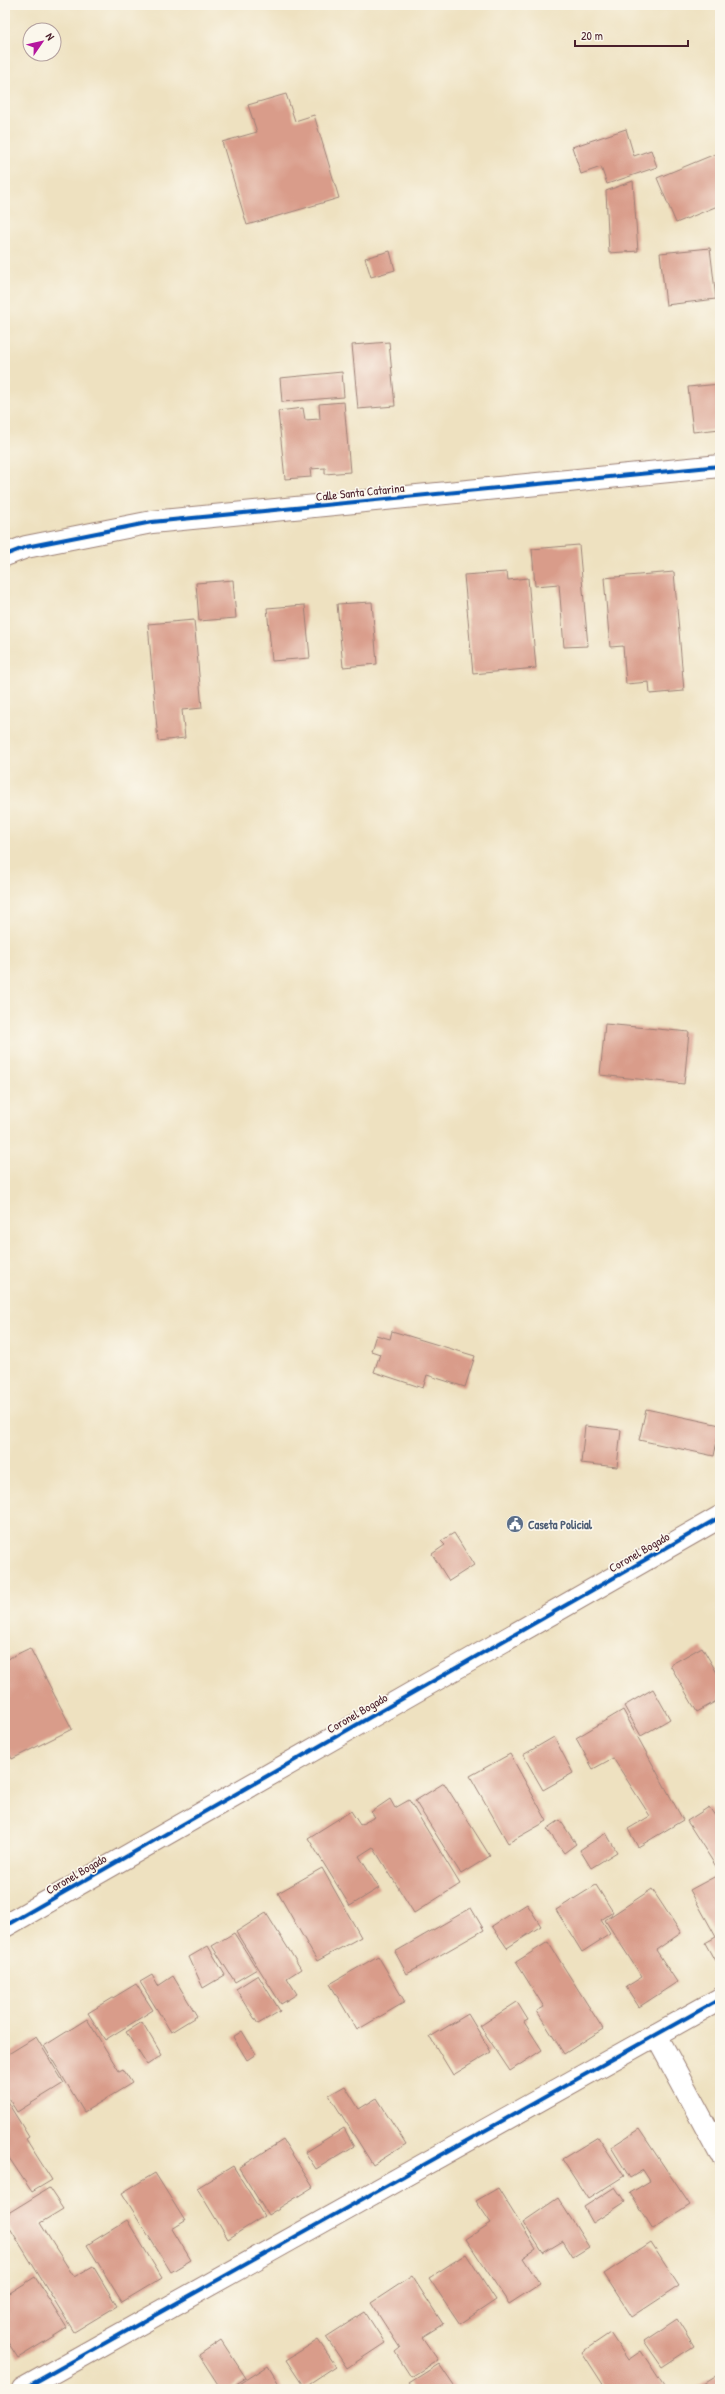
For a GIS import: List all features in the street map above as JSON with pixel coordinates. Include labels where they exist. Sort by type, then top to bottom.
[{"type":"street","name":"Calle Santa Catarina","points":[[5,555],[26,547],[152,522],[720,466]]},
{"type":"street","name":"Coronel Bogado","points":[[5,1926],[720,1518]]},
{"type":"street","points":[[24,2389],[720,1999]]},
{"type":"street","points":[[656,2035],[720,2153]]},
{"type":"building","points":[[286,94],[295,121],[314,115],[339,198],[247,225],[222,142],[257,132],[248,105]]},
{"type":"building","points":[[626,129],[634,156],[651,150],[657,167],[607,184],[601,167],[581,174],[572,147]]},
{"type":"building","points":[[720,152],[720,205],[676,223],[657,178]]},
{"type":"building","points":[[633,181],[638,251],[609,253],[606,191]]},
{"type":"building","points":[[710,248],[716,299],[666,305],[660,253]]},
{"type":"building","points":[[390,251],[395,270],[371,277],[365,258]]},
{"type":"building","points":[[389,342],[395,406],[358,409],[352,345]]},
{"type":"building","points":[[342,372],[344,397],[282,402],[280,378]]},
{"type":"building","points":[[720,384],[720,429],[693,432],[688,387]]},
{"type":"building","points":[[344,402],[350,472],[325,474],[325,468],[310,469],[311,477],[285,479],[278,411],[303,408],[305,420],[320,419],[319,404]]},
{"type":"building","points":[[579,545],[588,646],[564,647],[559,584],[535,586],[532,549]]},
{"type":"building","points":[[507,572],[508,580],[528,578],[536,668],[473,674],[464,575]]},
{"type":"building","points":[[674,572],[684,691],[650,694],[649,682],[626,684],[623,646],[610,647],[604,578]]},
{"type":"building","points":[[233,580],[236,618],[199,621],[196,583]]},
{"type":"building","points":[[372,602],[377,664],[343,667],[337,604]]},
{"type":"building","points":[[305,605],[310,658],[272,661],[267,608]]},
{"type":"building","points":[[194,620],[202,708],[182,710],[185,738],[158,741],[148,624]]},
{"type":"building","points":[[605,1024],[689,1032],[684,1084],[600,1075]]},
{"type":"building","points":[[392,1331],[475,1356],[465,1387],[427,1375],[423,1388],[374,1372],[380,1354],[371,1351],[376,1335],[390,1339]]},
{"type":"building","points":[[646,1409],[720,1425],[714,1456],[639,1440]]},
{"type":"building","points":[[585,1426],[621,1430],[617,1467],[581,1463]]},
{"type":"building","points":[[454,1533],[474,1565],[449,1581],[432,1554],[445,1545],[441,1541]]},
{"type":"building","points":[[702,1647],[720,1678],[720,1699],[697,1712],[670,1665]]},
{"type":"building","points":[[30,1648],[72,1729],[12,1759],[5,1745],[5,1660]]},
{"type":"building","points":[[653,1689],[670,1719],[641,1736],[624,1706]]},
{"type":"building","points":[[623,1710],[683,1820],[638,1847],[628,1829],[650,1816],[613,1758],[593,1769],[576,1738]]},
{"type":"building","points":[[554,1737],[573,1773],[543,1790],[523,1755]]},
{"type":"building","points":[[510,1754],[547,1821],[508,1843],[470,1776]]},
{"type":"building","points":[[444,1783],[490,1856],[461,1874],[415,1801]]},
{"type":"building","points":[[390,1799],[395,1808],[409,1800],[460,1884],[414,1913],[373,1847],[359,1856],[379,1888],[350,1906],[308,1838],[351,1811],[360,1825],[375,1817],[371,1812]]},
{"type":"building","points":[[709,1807],[720,1823],[720,1866],[717,1868],[687,1821]]},
{"type":"building","points":[[560,1820],[576,1844],[564,1853],[547,1829]]},
{"type":"building","points":[[606,1833],[617,1852],[591,1868],[580,1850]]},
{"type":"building","points":[[322,1868],[361,1937],[317,1961],[278,1893]]},
{"type":"building","points":[[716,1876],[720,1883],[720,1958],[715,1961],[705,1943],[716,1937],[690,1890]]},
{"type":"building","points":[[596,1885],[613,1912],[601,1920],[610,1934],[582,1952],[556,1910]]},
{"type":"building","points":[[652,1889],[681,1933],[656,1950],[677,1982],[639,2007],[626,1987],[642,1977],[605,1920]]},
{"type":"building","points":[[527,1904],[541,1926],[507,1948],[492,1926]]},
{"type":"building","points":[[471,1908],[484,1930],[407,1974],[395,1952]]},
{"type":"building","points":[[266,1913],[301,1969],[287,1978],[297,1994],[281,2004],[236,1932]]},
{"type":"building","points":[[234,1933],[257,1969],[235,1982],[212,1946]]},
{"type":"building","points":[[548,1942],[603,2029],[564,2054],[537,2011],[544,2007],[516,1962]]},
{"type":"building","points":[[208,1946],[225,1975],[203,1988],[189,1957]]},
{"type":"building","points":[[378,1956],[405,2002],[357,2030],[330,1984]]},
{"type":"building","points":[[152,1975],[158,1986],[173,1976],[197,2016],[171,2032],[140,1982]]},
{"type":"building","points":[[258,1975],[280,2011],[258,2024],[236,1989]]},
{"type":"building","points":[[136,1984],[153,2010],[105,2040],[88,2013]]},
{"type":"building","points":[[517,2002],[528,2020],[524,2022],[542,2050],[510,2071],[480,2026]]},
{"type":"building","points":[[468,2014],[491,2052],[453,2075],[430,2037]]},
{"type":"building","points":[[87,2019],[119,2071],[123,2069],[132,2083],[84,2112],[44,2046]]},
{"type":"building","points":[[142,2022],[162,2055],[147,2065],[126,2032]]},
{"type":"building","points":[[242,2031],[256,2054],[247,2060],[233,2037]]},
{"type":"building","points":[[36,2037],[64,2083],[17,2112],[5,2093],[5,2056]]},
{"type":"building","points":[[345,2086],[359,2109],[377,2098],[406,2144],[373,2165],[329,2095]]},
{"type":"building","points":[[5,2098],[29,2137],[26,2139],[52,2180],[32,2192],[5,2152]]},
{"type":"building","points":[[344,2128],[354,2146],[316,2169],[305,2152]]},
{"type":"building","points":[[639,2129],[690,2205],[653,2229],[630,2193],[650,2181],[643,2170],[630,2178],[611,2147]]},
{"type":"building","points":[[598,2137],[624,2176],[588,2199],[562,2159]]},
{"type":"building","points":[[283,2140],[313,2187],[268,2215],[239,2168]]},
{"type":"building","points":[[233,2166],[264,2216],[228,2239],[197,2188]]},
{"type":"building","points":[[155,2173],[185,2221],[172,2229],[191,2260],[171,2272],[122,2193]]},
{"type":"building","points":[[615,2187],[625,2202],[593,2223],[584,2207]]},
{"type":"building","points":[[49,2188],[63,2209],[40,2223],[74,2277],[93,2266],[117,2306],[74,2332],[5,2220],[5,2215]]},
{"type":"building","points":[[498,2188],[536,2249],[523,2258],[540,2284],[509,2304],[466,2239],[491,2223],[476,2201]]},
{"type":"building","points":[[558,2198],[589,2247],[573,2257],[563,2241],[543,2253],[523,2222]]},
{"type":"building","points":[[127,2220],[162,2278],[122,2302],[87,2245]]},
{"type":"building","points":[[651,2243],[679,2286],[632,2317],[604,2274]]},
{"type":"building","points":[[466,2254],[496,2300],[460,2324],[429,2278]]},
{"type":"building","points":[[412,2276],[443,2324],[422,2337],[438,2360],[411,2377],[395,2352],[400,2348],[371,2303]]},
{"type":"building","points":[[35,2277],[67,2328],[18,2358],[5,2338],[5,2296]]},
{"type":"building","points":[[365,2312],[385,2343],[347,2368],[326,2337]]},
{"type":"building","points":[[677,2319],[694,2346],[662,2367],[644,2341]]},
{"type":"building","points":[[610,2333],[628,2360],[641,2351],[664,2386],[659,2389],[606,2389],[582,2352]]},
{"type":"building","points":[[221,2340],[246,2378],[228,2389],[221,2389],[199,2355]]},
{"type":"building","points":[[318,2340],[336,2366],[304,2387],[286,2360]]},
{"type":"building","points":[[439,2364],[456,2389],[413,2389],[409,2383]]},
{"type":"building","points":[[268,2366],[282,2389],[232,2389]]},
{"type":"building","points":[[719,2374],[720,2389],[695,2389]]},
{"type":"cycle path","points":[[5,555],[26,547],[152,522],[720,466]]},
{"type":"cycle path","points":[[5,1926],[720,1517]]},
{"type":"cycle path","points":[[23,2389],[720,1999]]},
{"type":"place","name":"Caseta Policial","points":[[515,1524]]}]
